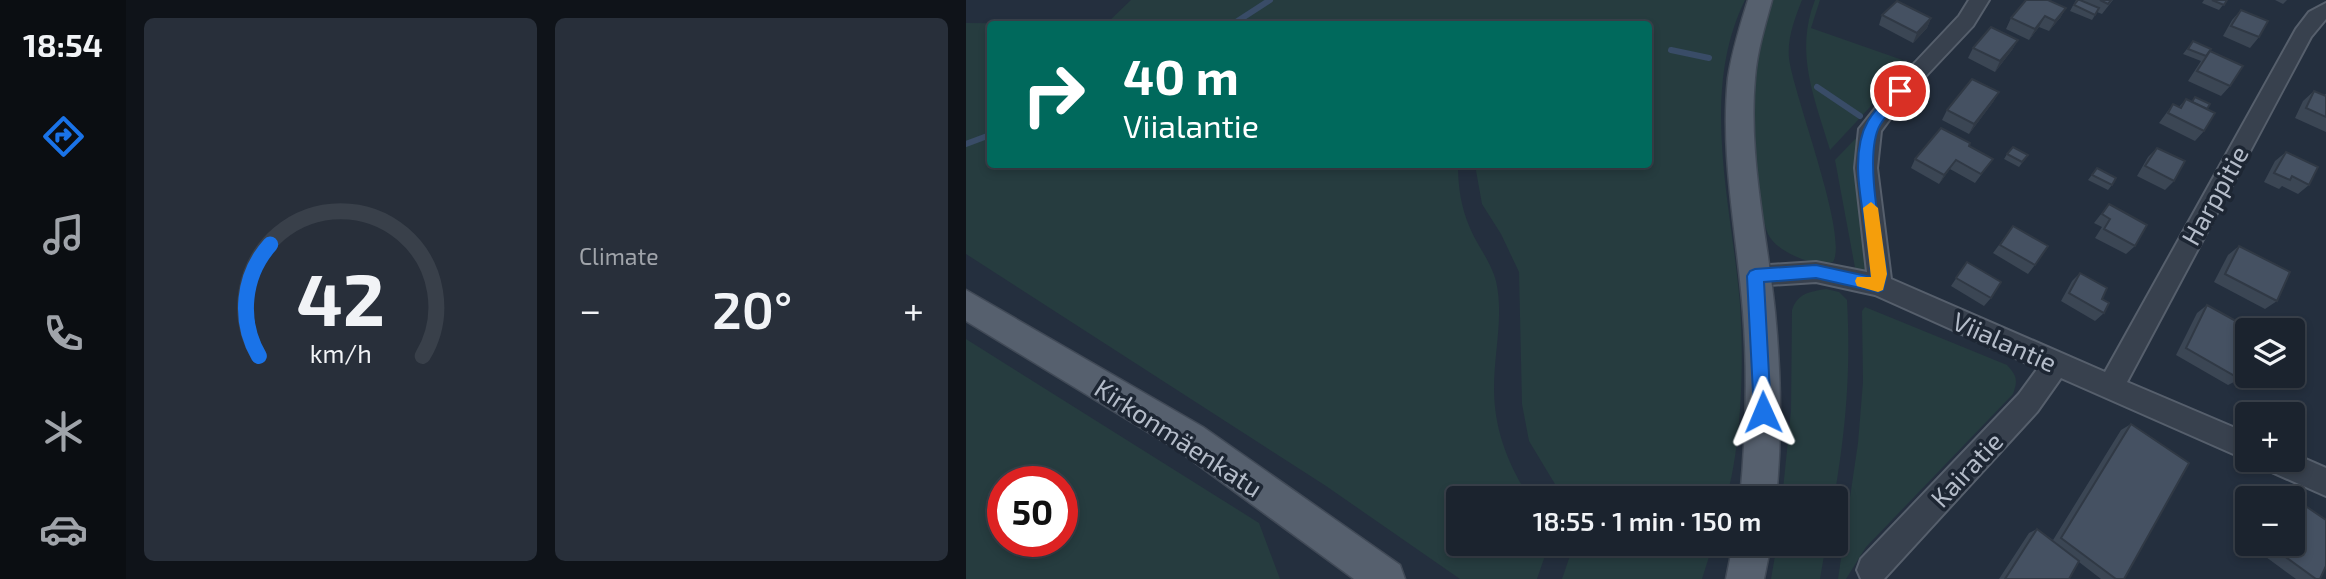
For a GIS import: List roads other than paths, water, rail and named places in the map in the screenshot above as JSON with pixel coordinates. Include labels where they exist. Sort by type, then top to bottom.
[{"type":"main road","points":[[1759,486],[1763,391],[1739,108],[1748,37],[1760,0]]},
{"type":"main road","name":"Kirkonmäenkatu","points":[[966,304],[1191,439],[1386,579]]},
{"type":"main road","points":[[1745,579],[1750,556]]},
{"type":"street","points":[[1878,285],[1879,274],[1866,168],[1870,129],[1900,91],[1966,21],[1979,0]]},
{"type":"street","name":"Harppitie","points":[[2111,386],[2303,34],[2316,17],[2326,10]]},
{"type":"street","name":"Viialantie","points":[[1755,276],[1816,272],[1878,285],[2235,442]]},
{"type":"street","name":"Kairatie","points":[[1872,570],[2028,403],[2056,364]]},
{"type":"street","points":[[2304,472],[2326,482]]},
{"type":"waterway","points":[[1238,21],[1270,0]]},
{"type":"waterway","points":[[1671,50],[1709,58]]},
{"type":"waterway","points":[[1817,87],[1860,116]]},
{"type":"waterway","points":[[966,144],[987,136]]}]
